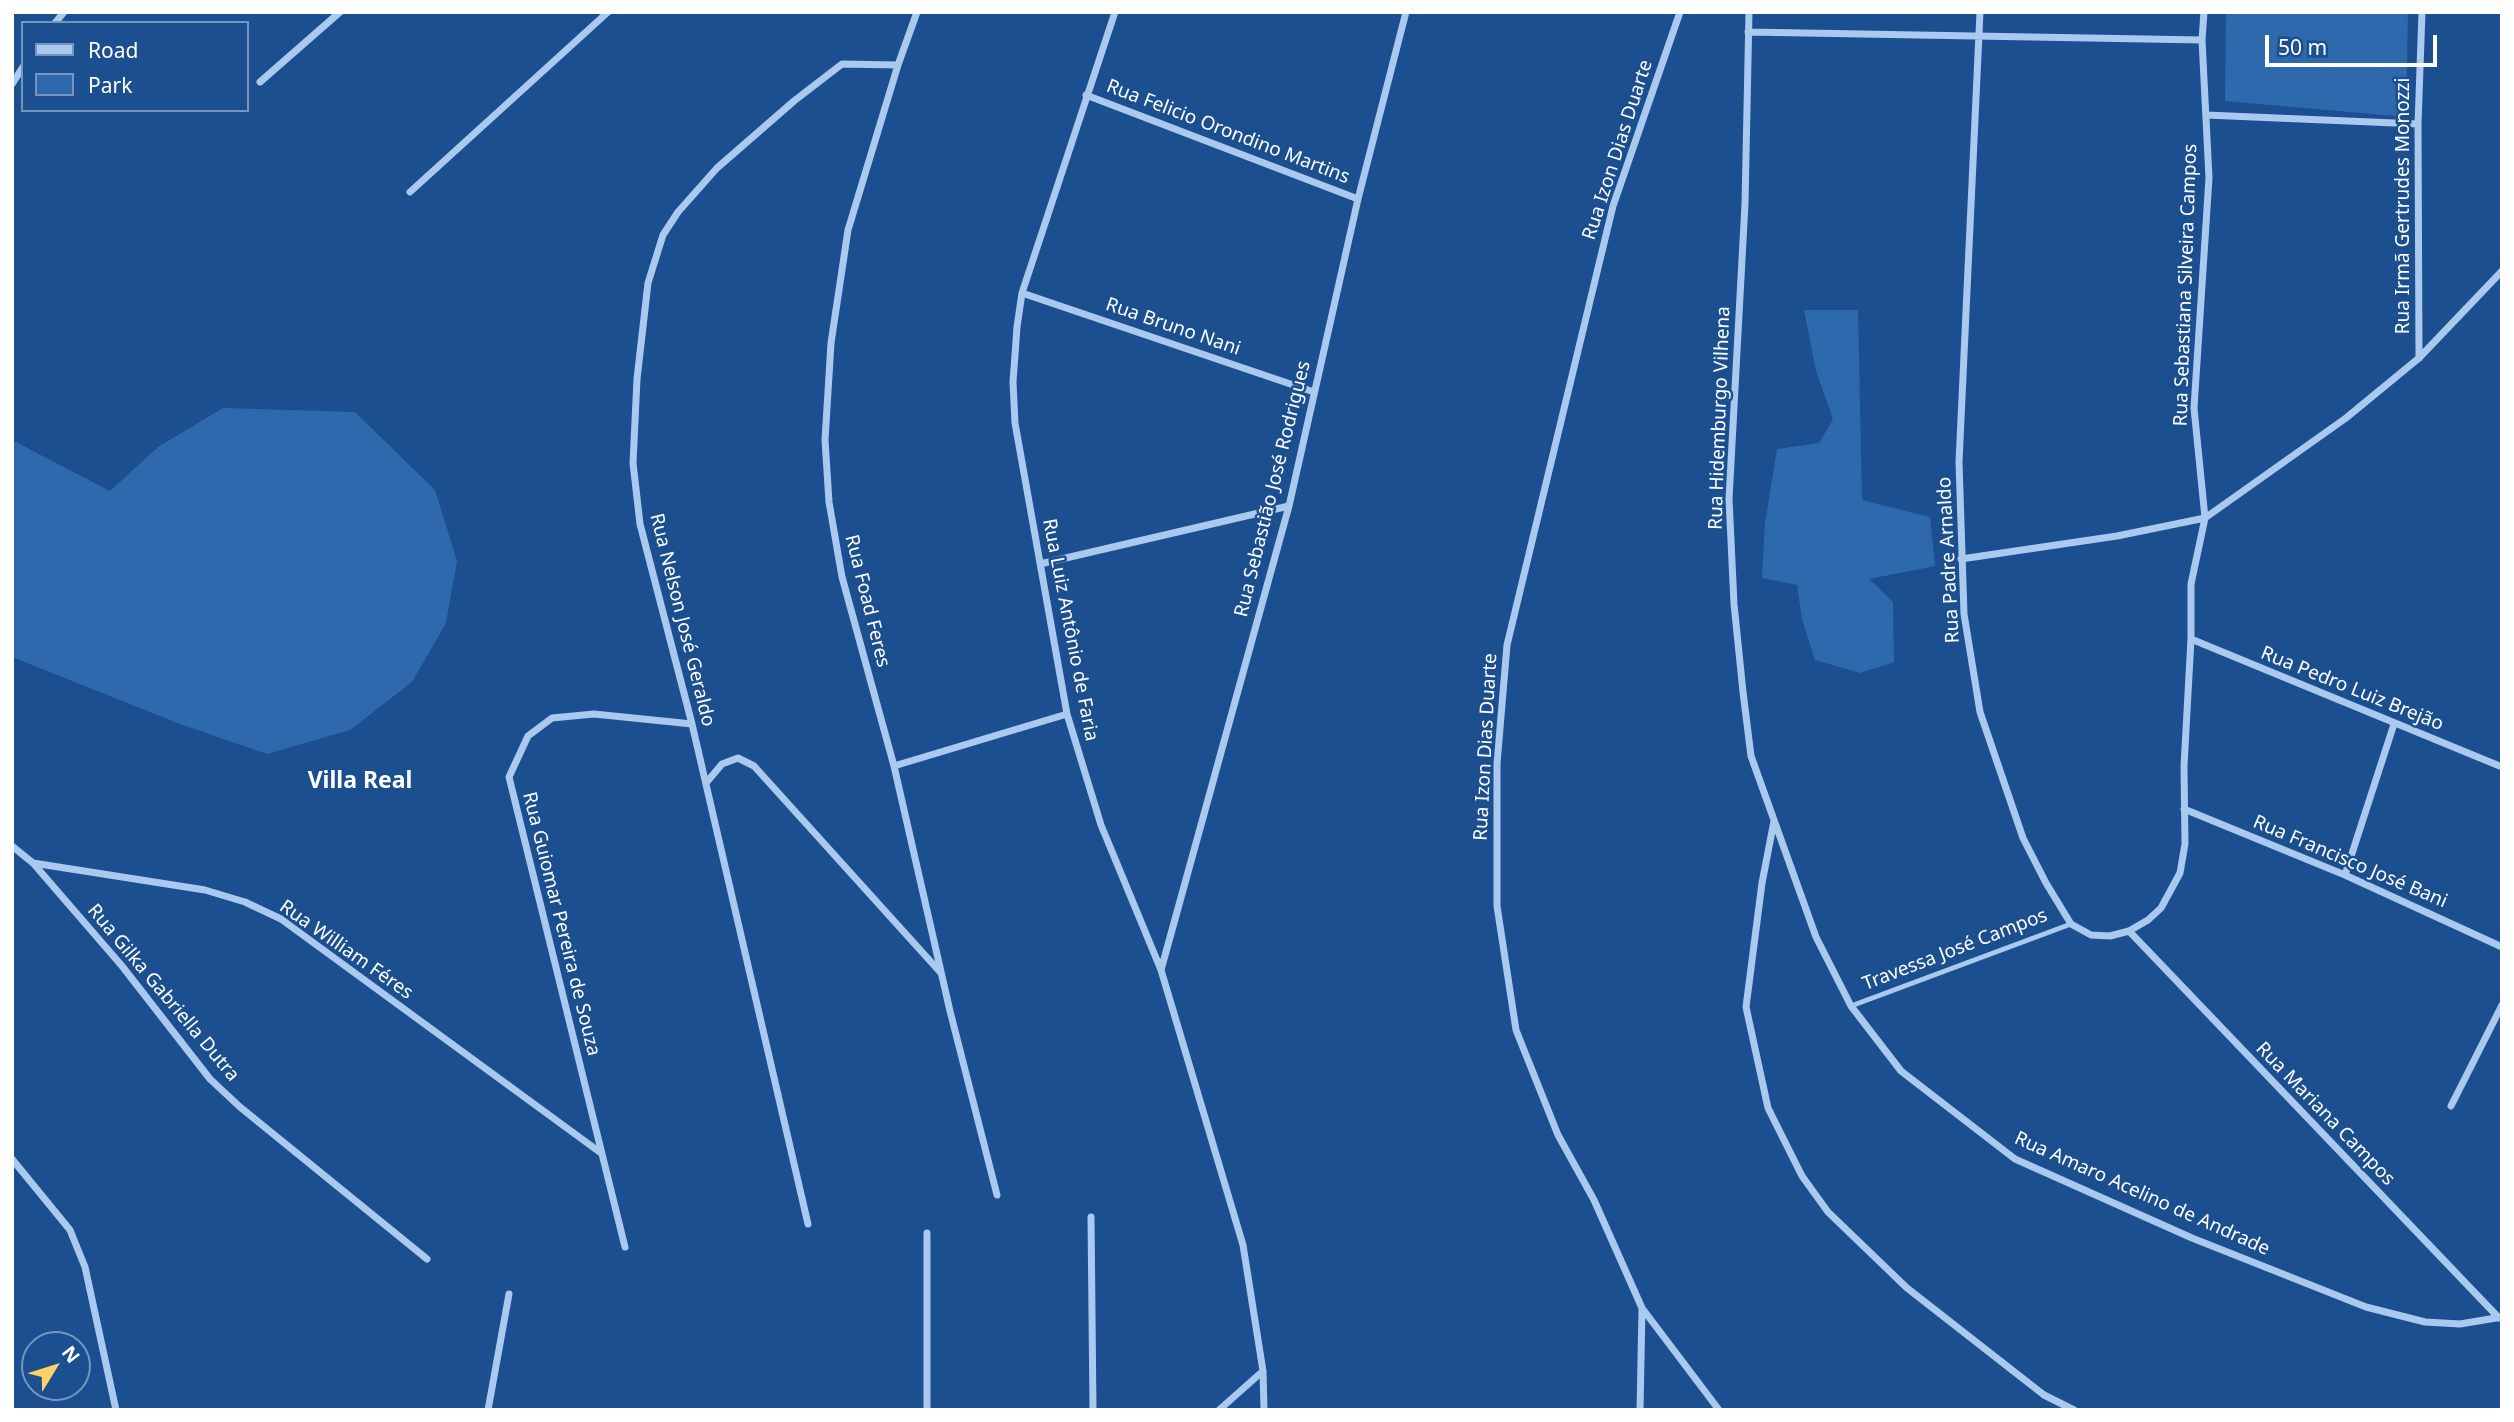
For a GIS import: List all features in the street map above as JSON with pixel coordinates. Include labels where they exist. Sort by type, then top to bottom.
[{"type":"street","points":[[260,82],[340,12]]},
{"type":"street","points":[[410,192],[608,12]]},
{"type":"street","name":"Rua Foad Feres","points":[[916,12],[848,230],[831,343],[825,439],[829,502],[842,577],[894,766],[941,974],[997,1195]]},
{"type":"street","name":"Rua Luiz Antônio de Faria","points":[[1115,12],[1022,293],[1014,368],[1015,423],[1067,714],[1101,825],[1161,970],[1242,1245],[1264,1371],[1264,1410]]},
{"type":"street","name":"Rua Sebastião José Rodrigues","points":[[1161,970],[1289,506],[1358,199],[1406,12]]},
{"type":"street","name":"Rua Izon Dias Duarte","points":[[1680,12],[1613,206],[1507,645],[1497,764],[1497,906],[1516,1030],[1558,1135],[1594,1200],[1642,1308],[1719,1410]]},
{"type":"street","name":"Rua Hidemburgo Vilhena","points":[[1749,12],[1745,204],[1729,499],[1734,604],[1751,756],[1774,821]]},
{"type":"street","name":"Rua Padre Arnaldo","points":[[1980,12],[1981,38],[1959,462],[1964,614],[1980,712],[2023,838],[2071,924]]},
{"type":"street","name":"Rua Sebastiana Silveira Campos","points":[[2204,12],[2202,40],[2209,178],[2194,408],[2205,518]]},
{"type":"street","name":"Rua Irmã Gertrudes Monozzi","points":[[2419,358],[2418,124],[2423,12]]},
{"type":"street","points":[[1748,32],[2202,40]]},
{"type":"street","name":"Rua Nelson José Geraldo","points":[[808,1224],[692,724],[640,524],[634,463],[637,379],[648,283],[663,234],[678,212],[717,169],[794,101],[842,64],[898,65]]},
{"type":"street","name":"Rua Felicio Orondino Martins","points":[[1086,95],[1358,199]]},
{"type":"street","points":[[2206,115],[2418,124]]},
{"type":"street","points":[[1961,559],[2117,537],[2205,518],[2346,418],[2419,358],[2502,271]]},
{"type":"street","name":"Rua Bruno Nani","points":[[1022,293],[1314,392]]},
{"type":"street","points":[[1040,564],[1289,506]]},
{"type":"street","points":[[2071,924],[2091,934],[2110,936],[2129,931],[2148,920],[2161,908],[2180,873],[2185,844],[2184,766],[2192,639],[2191,584],[2205,518]]},
{"type":"street","name":"Rua Pedro Luiz Brejão","points":[[2192,639],[2502,767]]},
{"type":"street","name":"Rua Guiomar Pereira de Souza","points":[[625,1247],[509,777],[528,736],[552,718],[594,714],[692,724]]},
{"type":"street","points":[[894,766],[1067,714]]},
{"type":"street","points":[[2345,874],[2394,724]]},
{"type":"street","points":[[706,783],[722,764],[738,758],[754,766],[941,974]]},
{"type":"street","name":"Rua Francisco José Bani","points":[[2184,809],[2345,874],[2502,947]]},
{"type":"street","points":[[1774,821],[1762,883],[1746,1007],[1768,1108],[1802,1177],[1828,1212],[1907,1288],[2045,1395],[2074,1410]]},
{"type":"street","name":"Rua Amaro Acelino de Andrade","points":[[1774,821],[1816,937],[1851,1006],[1901,1071],[2015,1159],[2192,1238],[2366,1307],[2425,1322],[2460,1324],[2500,1318]]},
{"type":"street","name":"Rua Gilka Gabriella Dutra","points":[[12,846],[33,863],[122,966],[210,1079],[240,1107],[427,1259]]},
{"type":"street","name":"Rua William Féres","points":[[33,863],[205,890],[245,902],[281,919],[601,1154]]},
{"type":"street","name":"Rua Mariana Campos","points":[[2129,931],[2500,1318]]},
{"type":"street","points":[[2451,1106],[2502,1005]]},
{"type":"street","points":[[12,1159],[70,1230],[85,1267],[116,1410]]},
{"type":"street","points":[[1091,1217],[1093,1410]]},
{"type":"street","points":[[927,1233],[927,1410]]},
{"type":"street","points":[[488,1410],[509,1294]]},
{"type":"street","points":[[1640,1410],[1642,1308]]},
{"type":"street","points":[[1219,1410],[1264,1371]]},
{"type":"lane","name":"Travessa José Campos","points":[[1851,1006],[2071,924]]},
{"type":"green space","points":[[2226,12],[2408,12],[2406,117],[2225,101]]},
{"type":"green space","points":[[1804,310],[1858,310],[1862,500],[1930,517],[1935,566],[1869,579],[1893,602],[1894,662],[1860,673],[1815,660],[1802,619],[1797,585],[1762,578],[1765,523],[1777,449],[1819,443],[1833,419],[1816,371]]},
{"type":"green space","points":[[223,408],[355,412],[435,490],[457,561],[446,623],[412,682],[350,730],[267,754],[180,724],[12,657],[12,440],[110,491],[158,447]]},
{"type":"district","name":"Villa Real","points":[[360,781]]}]
